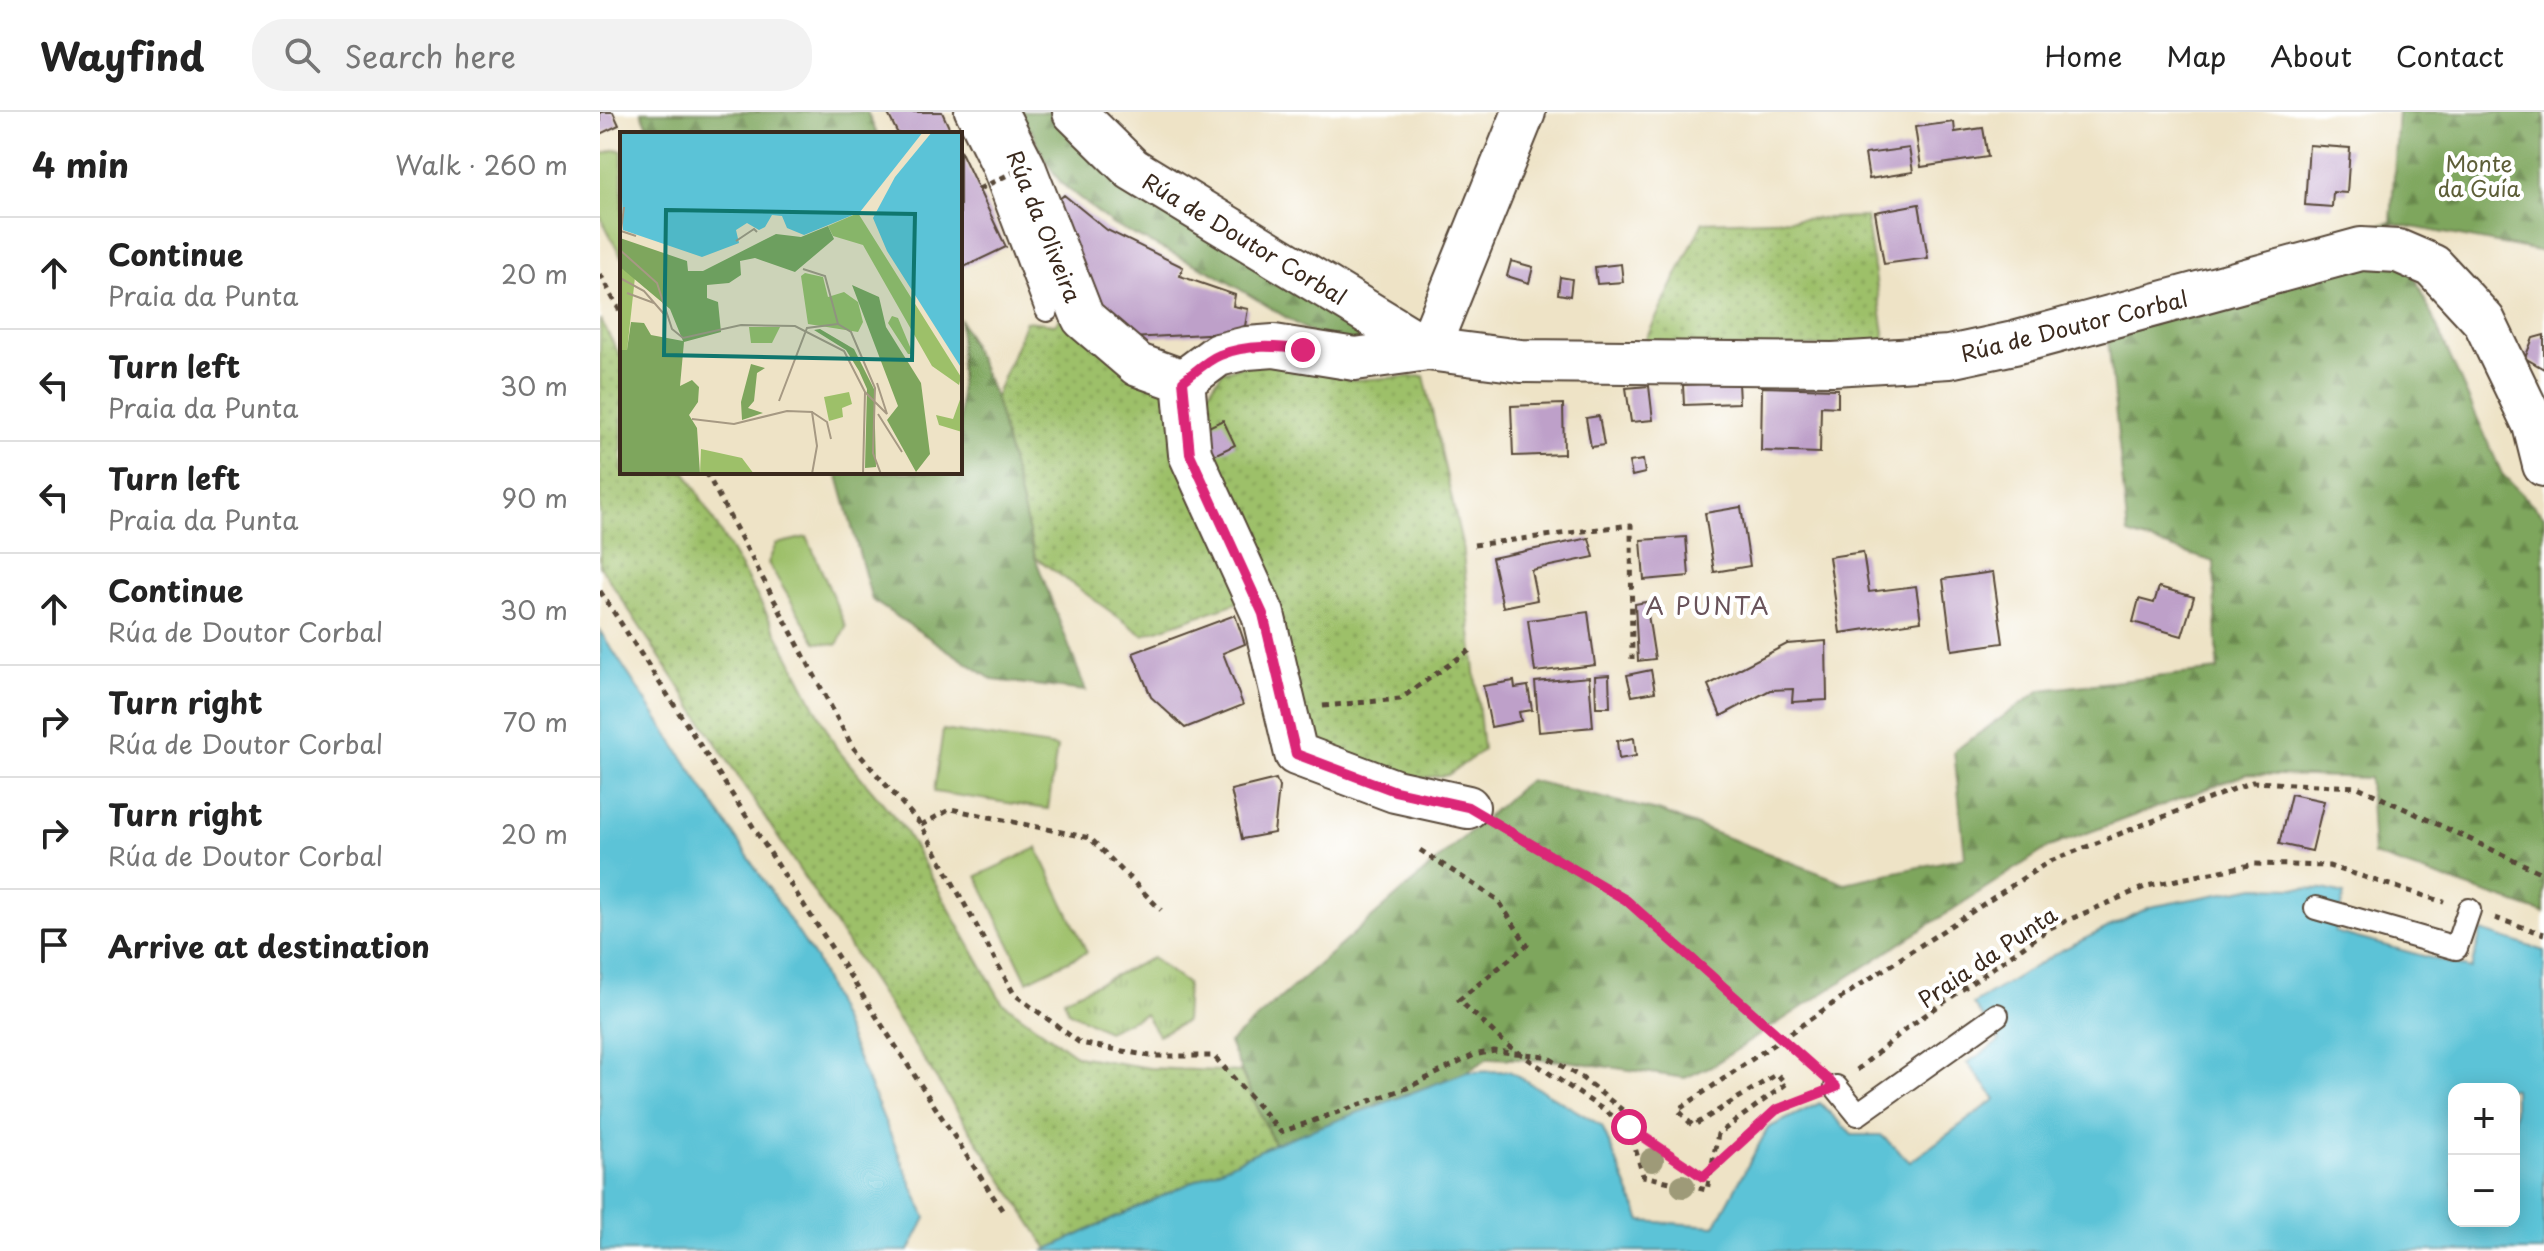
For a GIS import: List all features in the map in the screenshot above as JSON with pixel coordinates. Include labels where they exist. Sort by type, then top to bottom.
[{"type":"street","name":"Rúa da Oliveira","points":[[996,112],[1024,167],[1083,318],[1138,365],[1183,381]]},
{"type":"street","name":"Rúa de Doutor Corbal","points":[[1074,112],[1132,169],[1428,349]]},
{"type":"street","points":[[1428,349],[1524,112]]},
{"type":"street","name":"Rúa de Doutor Corbal","points":[[1183,381],[1218,355],[1274,346],[1355,359],[1428,349],[1521,361],[1632,363],[1833,364],[1949,357],[2025,340],[2361,249],[2398,251],[2433,266],[2484,321],[2539,431],[2544,465]]},
{"type":"street","points":[[1183,381],[1190,454],[1263,614],[1296,754],[1395,791],[1468,807]]},
{"type":"lane","points":[[966,112],[993,167],[1047,310]]},
{"type":"lane","points":[[2316,908],[2456,948],[2469,910]]},
{"type":"lane","points":[[1836,1087],[1858,1114],[1997,1015]]},
{"type":"path","points":[[979,189],[1024,167]]},
{"type":"path","points":[[600,274],[620,311]]},
{"type":"path","points":[[707,474],[852,746],[921,825],[1014,994],[1080,1043],[1150,1056],[1214,1056],[1281,1132],[1407,1088],[1474,1055],[1494,1051],[1545,1056],[1582,1078],[1625,1112],[1629,1127]]},
{"type":"path","points":[[1474,545],[1631,525],[1632,659]]},
{"type":"path","points":[[600,591],[1002,1210]]},
{"type":"path","points":[[1286,709],[1400,699],[1470,650]]},
{"type":"path","points":[[1420,850],[1498,900],[1527,945],[1459,1000],[1506,1044],[1703,1177],[1711,1170],[1718,1134],[1786,1084],[1777,1074],[1693,1126],[1678,1110],[1863,983],[2048,862],[2252,782],[2358,787],[2544,874]]},
{"type":"path","points":[[1468,807],[1626,900],[1836,1087]]},
{"type":"path","points":[[921,825],[951,809],[1090,838],[1161,910]]},
{"type":"path","name":"Praia da Punta","points":[[1629,1127],[1643,1176],[1707,1190],[1711,1170],[1776,1110],[1836,1087],[1907,1028],[2050,928],[2147,886],[2255,864],[2329,866],[2544,934]]},
{"type":"green space","points":[[641,112],[867,112],[876,132],[651,132]]},
{"type":"green space","points":[[1006,112],[1059,112],[1371,334],[1355,347],[1325,341],[1213,273],[1113,225],[1062,184],[1045,160],[1031,129],[1017,135]]},
{"type":"green space","name":"Monte da Guía","points":[[2398,112],[2544,112],[2544,252],[2391,223],[2502,474],[2544,516],[2544,913],[2373,855],[2369,778],[2247,774],[2049,847],[1713,1065],[1685,1078],[1567,1061],[1488,1058],[1467,1072],[1274,1144],[1229,1043],[1529,780],[1661,812],[1845,883],[1965,857],[1954,751],[2041,690],[2218,670],[2214,562],[2128,534],[2104,300],[2391,222]]},
{"type":"green space","points":[[620,150],[620,254],[600,216],[600,155]]},
{"type":"green space","points":[[1866,217],[1886,345],[1641,349],[1703,222]]},
{"type":"green space","points":[[1069,308],[1195,411],[1223,371],[1268,360],[1353,380],[1424,376],[1462,544],[1483,750],[1448,775],[1396,781],[1309,747],[1271,591],[1143,635],[1035,557],[995,397],[1026,321],[1055,324]]},
{"type":"green space","points":[[600,319],[620,355],[620,474],[687,474],[762,605],[837,749],[903,827],[1002,1002],[1077,1056],[1149,1068],[1241,1072],[1274,1144],[1048,1249],[600,566]]},
{"type":"green space","points":[[962,323],[995,397],[1035,557],[1086,691],[993,680],[872,600],[838,474],[962,474]]},
{"type":"green space","points":[[807,537],[846,627],[837,645],[816,642],[768,563],[776,544]]},
{"type":"green space","points":[[943,730],[1057,747],[1048,809],[934,792]]},
{"type":"green space","points":[[1037,848],[1087,952],[1027,981],[977,876]]},
{"type":"green space","points":[[1152,958],[1187,984],[1185,1022],[1158,1035],[1145,1014],[1107,1031],[1068,1011],[1064,999]]},
{"type":"water","points":[[600,631],[816,960],[926,1218],[909,1251],[600,1251]]},
{"type":"water","points":[[2256,887],[2323,889],[2344,894],[2335,932],[2471,969],[2481,931],[2544,951],[2544,1251],[1044,1251],[1274,1144],[1467,1072],[1509,1071],[1602,1126],[1641,1221],[1715,1226],[1768,1128],[1820,1103],[1852,1135],[1881,1135],[1910,1162],[1996,1099],[1967,1063],[2000,1041],[1973,1004],[2062,950],[2150,907]]},
{"type":"building","points":[[600,112],[613,112],[619,125],[600,134]]},
{"type":"building","points":[[887,112],[942,112],[951,132],[897,132]]},
{"type":"building","points":[[1954,122],[1955,132],[1983,128],[1988,157],[1921,167],[1915,127]]},
{"type":"building","points":[[2309,145],[2350,148],[2347,193],[2333,192],[2332,207],[2305,205]]},
{"type":"building","points":[[1909,148],[1913,172],[1869,179],[1865,154]]},
{"type":"building","points":[[962,154],[1006,247],[962,268]]},
{"type":"building","points":[[1064,195],[1107,230],[1183,267],[1180,276],[1235,295],[1233,306],[1248,309],[1244,332],[1130,338],[1095,314],[1050,207]]},
{"type":"building","points":[[1919,204],[1928,258],[1884,264],[1875,212]]},
{"type":"building","points":[[1511,261],[1533,267],[1529,283],[1507,276]]},
{"type":"building","points":[[1621,264],[1623,282],[1597,284],[1595,267]]},
{"type":"building","points":[[1560,277],[1572,279],[1570,296],[1558,294]]},
{"type":"building","points":[[2544,335],[2544,369],[2525,358],[2533,338]]},
{"type":"building","points":[[1738,382],[1739,403],[1684,405],[1683,385]]},
{"type":"building","points":[[1649,386],[1653,420],[1631,422],[1626,388]]},
{"type":"building","points":[[1762,387],[1838,389],[1838,407],[1821,406],[1820,453],[1761,451]]},
{"type":"building","points":[[1563,404],[1564,454],[1513,456],[1511,406]]},
{"type":"building","points":[[1599,416],[1604,445],[1591,447],[1586,418]]},
{"type":"building","points":[[1223,420],[1235,445],[1210,457],[1198,432]]},
{"type":"building","points":[[1643,460],[1645,473],[1632,476],[1629,462]]},
{"type":"building","points":[[1741,507],[1750,566],[1714,572],[1705,513]]},
{"type":"building","points":[[1686,537],[1689,576],[1644,580],[1641,540]]},
{"type":"building","points":[[1589,538],[1594,557],[1531,570],[1537,600],[1503,607],[1492,558]]},
{"type":"building","points":[[1863,552],[1869,592],[1916,586],[1921,621],[1840,633],[1829,557]]},
{"type":"building","points":[[1993,572],[2003,643],[1952,650],[1943,579]]},
{"type":"building","points":[[2159,587],[2194,597],[2182,636],[2133,622],[2139,599],[2154,603]]},
{"type":"building","points":[[1646,602],[1655,659],[1638,661],[1635,604]]},
{"type":"building","points":[[1588,612],[1595,665],[1535,672],[1528,620]]},
{"type":"building","points":[[1235,615],[1245,644],[1223,653],[1243,705],[1185,728],[1151,697],[1133,653]]},
{"type":"building","points":[[1826,641],[1827,700],[1792,702],[1793,689],[1770,690],[1721,716],[1708,685],[1787,644]]},
{"type":"building","points":[[1651,670],[1655,692],[1632,696],[1627,675]]},
{"type":"building","points":[[1609,675],[1610,707],[1596,707],[1595,676]]},
{"type":"building","points":[[1589,677],[1593,727],[1539,732],[1535,682]]},
{"type":"building","points":[[1514,681],[1515,688],[1528,686],[1532,710],[1519,712],[1521,721],[1491,727],[1483,686]]},
{"type":"building","points":[[1634,738],[1636,756],[1619,759],[1617,741]]},
{"type":"building","points":[[1276,779],[1279,787],[1274,833],[1242,839],[1231,790]]},
{"type":"building","points":[[2291,794],[2324,801],[2312,851],[2279,844]]},
{"type":"district","name":"A PUNTA","points":[[1708,605]]},
{"type":"route","points":[[1303,350],[1274,346],[1218,355],[1183,381],[1190,454],[1263,614],[1296,754],[1395,791],[1468,807],[1626,900],[1836,1087],[1776,1110],[1703,1177],[1629,1127]]}]
